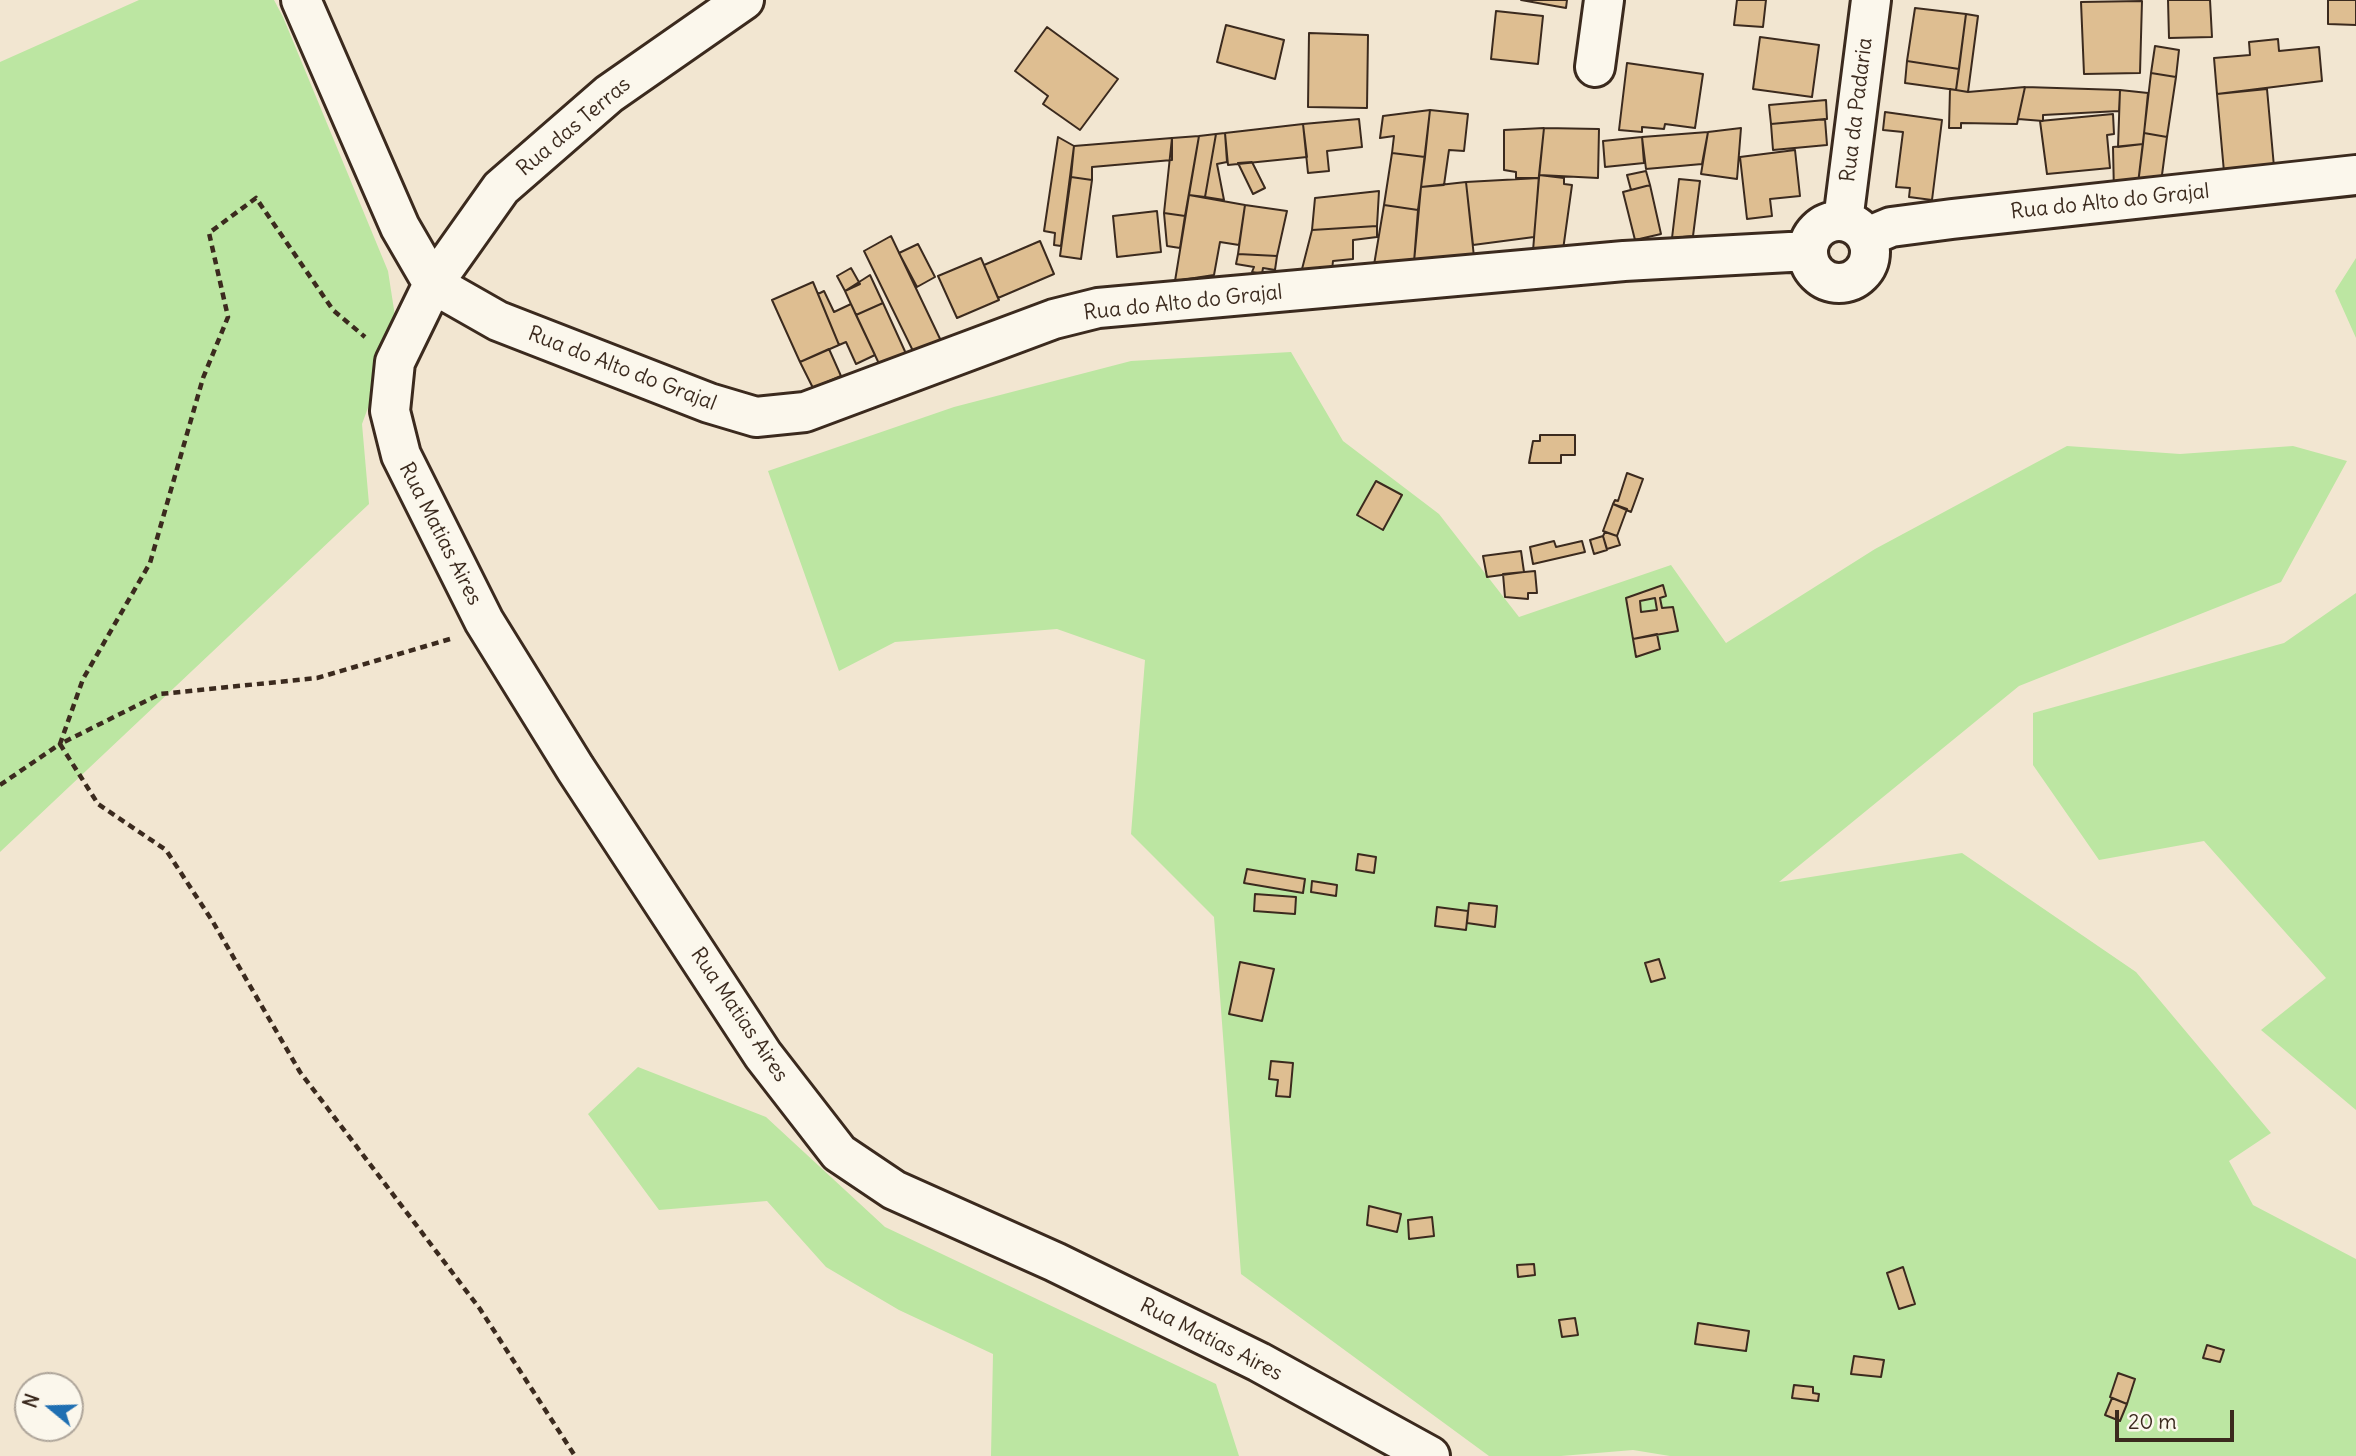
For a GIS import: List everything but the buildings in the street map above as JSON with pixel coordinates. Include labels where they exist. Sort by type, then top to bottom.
[{"type":"street","name":"Rua das Terras","points":[[433,284],[501,188],[609,94],[744,0]]},
{"type":"street","points":[[1595,68],[1604,0]]},
{"type":"street","name":"Rua da Padaria","points":[[1855,229],[1871,0]]},
{"type":"street","points":[[302,2],[400,227],[433,284]]},
{"type":"street","name":"Rua do Alto do Grajal","points":[[1855,229],[2356,175]]},
{"type":"street","points":[[1826,223],[1855,229],[1870,251],[1868,265],[1859,276],[1847,282],[1832,282],[1819,276],[1811,265],[1808,251],[1814,235],[1826,223]]},
{"type":"street","name":"Rua do Alto do Grajal","points":[[433,284],[498,321],[709,403],[756,417],[805,412],[1054,319],[1098,308],[1625,261],[1808,251]]},
{"type":"street","name":"Rua Matias Aires","points":[[433,284],[395,362],[390,411],[401,455],[484,621],[575,768],[763,1055],[839,1153],[894,1190],[1055,1262],[1259,1362],[1430,1456]]},
{"type":"path","points":[[60,744],[83,679],[150,563],[203,379],[228,317],[209,233],[256,198],[333,310],[395,362]]},
{"type":"path","points":[[0,785],[60,744],[160,694],[317,678],[458,637],[484,621]]},
{"type":"path","points":[[60,744],[98,804],[166,850],[213,922],[300,1072],[480,1309],[575,1456]]},
{"type":"green space","points":[[139,0],[274,0],[283,17],[388,271],[397,329],[362,424],[369,504],[0,852],[0,62]]},
{"type":"green space","points":[[2356,258],[2356,338],[2335,291]]},
{"type":"green space","points":[[1291,352],[1343,441],[1439,514],[1519,617],[1671,565],[1726,643],[1875,549],[2067,446],[2180,454],[2293,446],[2347,461],[2281,582],[2019,686],[1779,882],[1962,853],[2136,972],[2271,1133],[2229,1161],[2253,1205],[2356,1259],[2356,1456],[1670,1456],[1633,1450],[1561,1456],[1489,1456],[1241,1274],[1214,917],[1131,834],[1145,660],[1057,629],[895,642],[839,671],[768,471],[954,407],[1131,361]]},
{"type":"green space","points":[[2356,593],[2356,1110],[2261,1030],[2326,978],[2204,841],[2099,860],[2033,765],[2033,713],[2284,643]]},
{"type":"green space","points":[[638,1067],[766,1117],[885,1227],[1216,1384],[1239,1456],[991,1456],[993,1354],[899,1310],[826,1267],[767,1201],[659,1210],[588,1114]]}]
